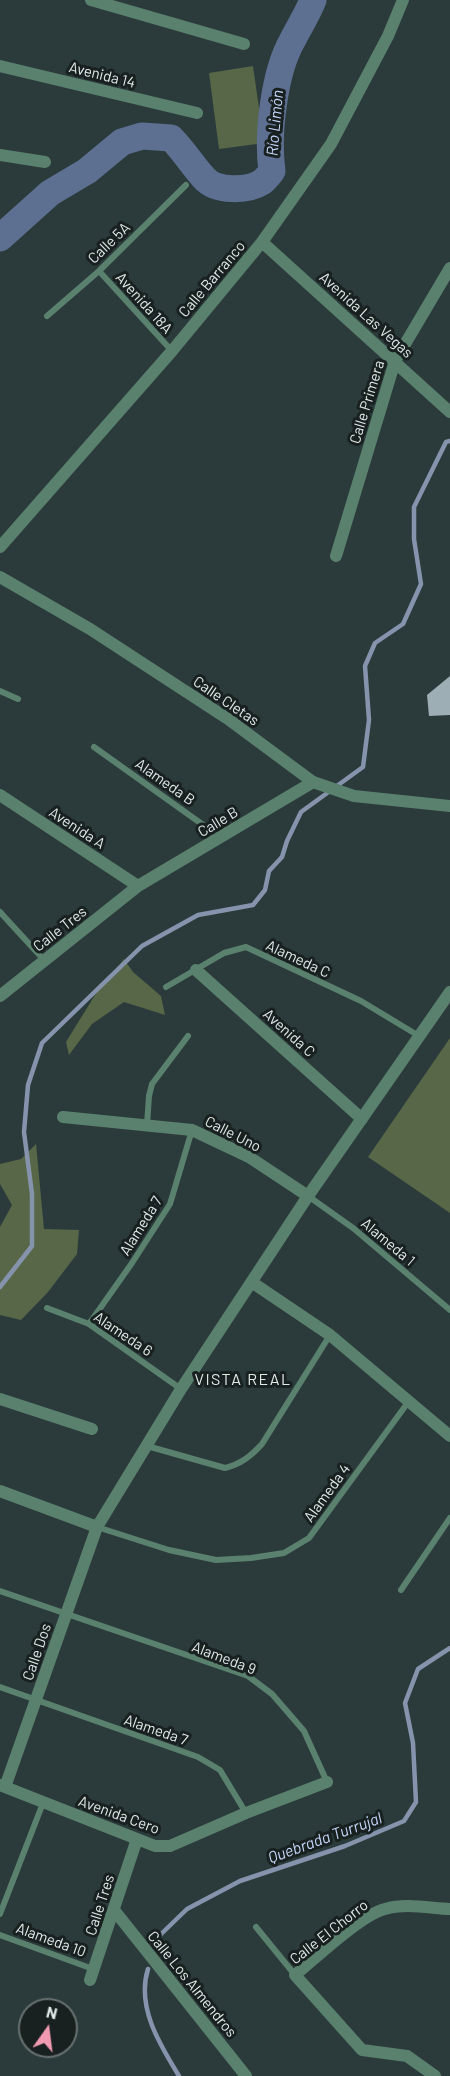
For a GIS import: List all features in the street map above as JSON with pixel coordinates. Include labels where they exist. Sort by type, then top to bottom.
[{"type":"street","points":[[91,0],[244,44]]},
{"type":"street","name":"Calle Barranco","points":[[0,548],[172,351],[262,242],[331,144],[388,36],[403,0]]},
{"type":"street","name":"Avenida 14","points":[[0,66],[197,113]]},
{"type":"street","points":[[0,155],[45,162]]},
{"type":"street","name":"Avenida Las Vegas","points":[[262,242],[450,412]]},
{"type":"street","name":"Calle Primera","points":[[336,556],[395,361],[450,268]]},
{"type":"street","name":"Calle Cletas","points":[[0,577],[90,629],[228,719],[313,782],[354,796],[450,806]]},
{"type":"street","name":"Calle B","points":[[138,886],[313,782]]},
{"type":"street","name":"Avenida A","points":[[0,795],[138,886]]},
{"type":"street","name":"Calle Tres","points":[[0,996],[138,886]]},
{"type":"street","name":"Avenida C","points":[[196,970],[362,1119]]},
{"type":"street","name":"Calle Dos","points":[[2,1786],[36,1700],[97,1527],[181,1389],[308,1196],[450,992]]},
{"type":"street","name":"Calle Uno","points":[[63,1117],[192,1130],[249,1157],[308,1196]]},
{"type":"street","points":[[253,1282],[330,1335],[450,1436]]},
{"type":"street","points":[[0,1399],[92,1429]]},
{"type":"street","points":[[0,1491],[97,1527]]},
{"type":"street","name":"Avenida Cero","points":[[2,1786],[155,1846],[170,1846],[246,1813],[327,1782]]},
{"type":"street","name":"Calle Tres","points":[[92,1974],[137,1839]]},
{"type":"street","name":"Calle El Chorro","points":[[435,2076],[407,2056],[362,2050],[295,1975],[369,1915],[399,1906],[450,1910]]},
{"type":"street","name":"Calle Los Almendros","points":[[114,1910],[246,2076]]},
{"type":"lane","name":"Calle 5A","points":[[47,316],[99,271],[186,185]]},
{"type":"lane","name":"Avenida 18A","points":[[99,271],[172,351]]},
{"type":"lane","points":[[0,691],[18,699]]},
{"type":"lane","name":"Alameda B","points":[[94,747],[222,838]]},
{"type":"lane","points":[[0,912],[44,960]]},
{"type":"lane","name":"Alameda C","points":[[166,987],[224,953],[246,947],[361,1001],[419,1036]]},
{"type":"lane","points":[[147,1125],[152,1084],[188,1036]]},
{"type":"lane","name":"Alameda 7","points":[[89,1324],[170,1204],[192,1130]]},
{"type":"lane","name":"Alameda 1","points":[[308,1196],[353,1228],[450,1310]]},
{"type":"lane","name":"Alameda 6","points":[[47,1308],[89,1324],[181,1389]]},
{"type":"lane","points":[[147,1446],[225,1468],[236,1465],[251,1456],[262,1444],[330,1335]]},
{"type":"lane","name":"Alameda 4","points":[[97,1527],[168,1550],[216,1560],[251,1558],[284,1552],[309,1538],[409,1400]]},
{"type":"lane","points":[[401,1590],[450,1518]]},
{"type":"lane","name":"Alameda 9","points":[[0,1591],[248,1676],[272,1694],[304,1731],[327,1782]]},
{"type":"lane","points":[[0,1687],[36,1700]]},
{"type":"lane","name":"Alameda 7","points":[[36,1700],[198,1757],[220,1770],[246,1813]]},
{"type":"lane","points":[[0,1914],[43,1803]]},
{"type":"lane","points":[[256,1927],[295,1975]]},
{"type":"lane","name":"Alameda 10","points":[[0,1935],[92,1974]]},
{"type":"green space","points":[[253,66],[264,143],[219,149],[209,73]]},
{"type":"green space","points":[[124,959],[133,972],[161,996],[165,1015],[124,1002],[92,1024],[69,1055],[66,1042],[95,995]]},
{"type":"green space","points":[[450,1038],[450,1213],[368,1157]]},
{"type":"green space","points":[[36,1144],[44,1229],[79,1230],[77,1254],[48,1292],[21,1320],[0,1315],[0,1227],[12,1205],[0,1184],[0,1164],[21,1159]]},
{"type":"building","points":[[450,676],[450,715],[429,716],[427,695]]},
{"type":"waterway","name":"Río Limón","points":[[0,238],[50,193],[87,171],[122,142],[142,136],[171,138],[204,178],[216,186],[232,189],[249,187],[262,182],[272,171],[270,140],[276,87],[286,54],[313,0]]},
{"type":"waterway","points":[[0,1287],[32,1246],[32,1194],[24,1132],[28,1085],[42,1043],[142,946],[198,915],[253,905],[265,890],[269,871],[282,857],[301,812],[363,767],[369,720],[365,666],[375,643],[403,624],[421,584],[414,539],[414,507],[446,442],[450,441]]},
{"type":"waterway","name":"Quebrada Turrujal","points":[[156,1946],[158,1937],[187,1909],[240,1881],[345,1846],[404,1821],[416,1802],[413,1743],[405,1703],[418,1669],[450,1648]]},
{"type":"waterway","name":"Quebrada Turrujal","points":[[148,1969],[145,1997],[152,2025],[164,2052],[179,2076]]},
{"type":"district","name":"VISTA REAL","points":[[243,1380]]}]
